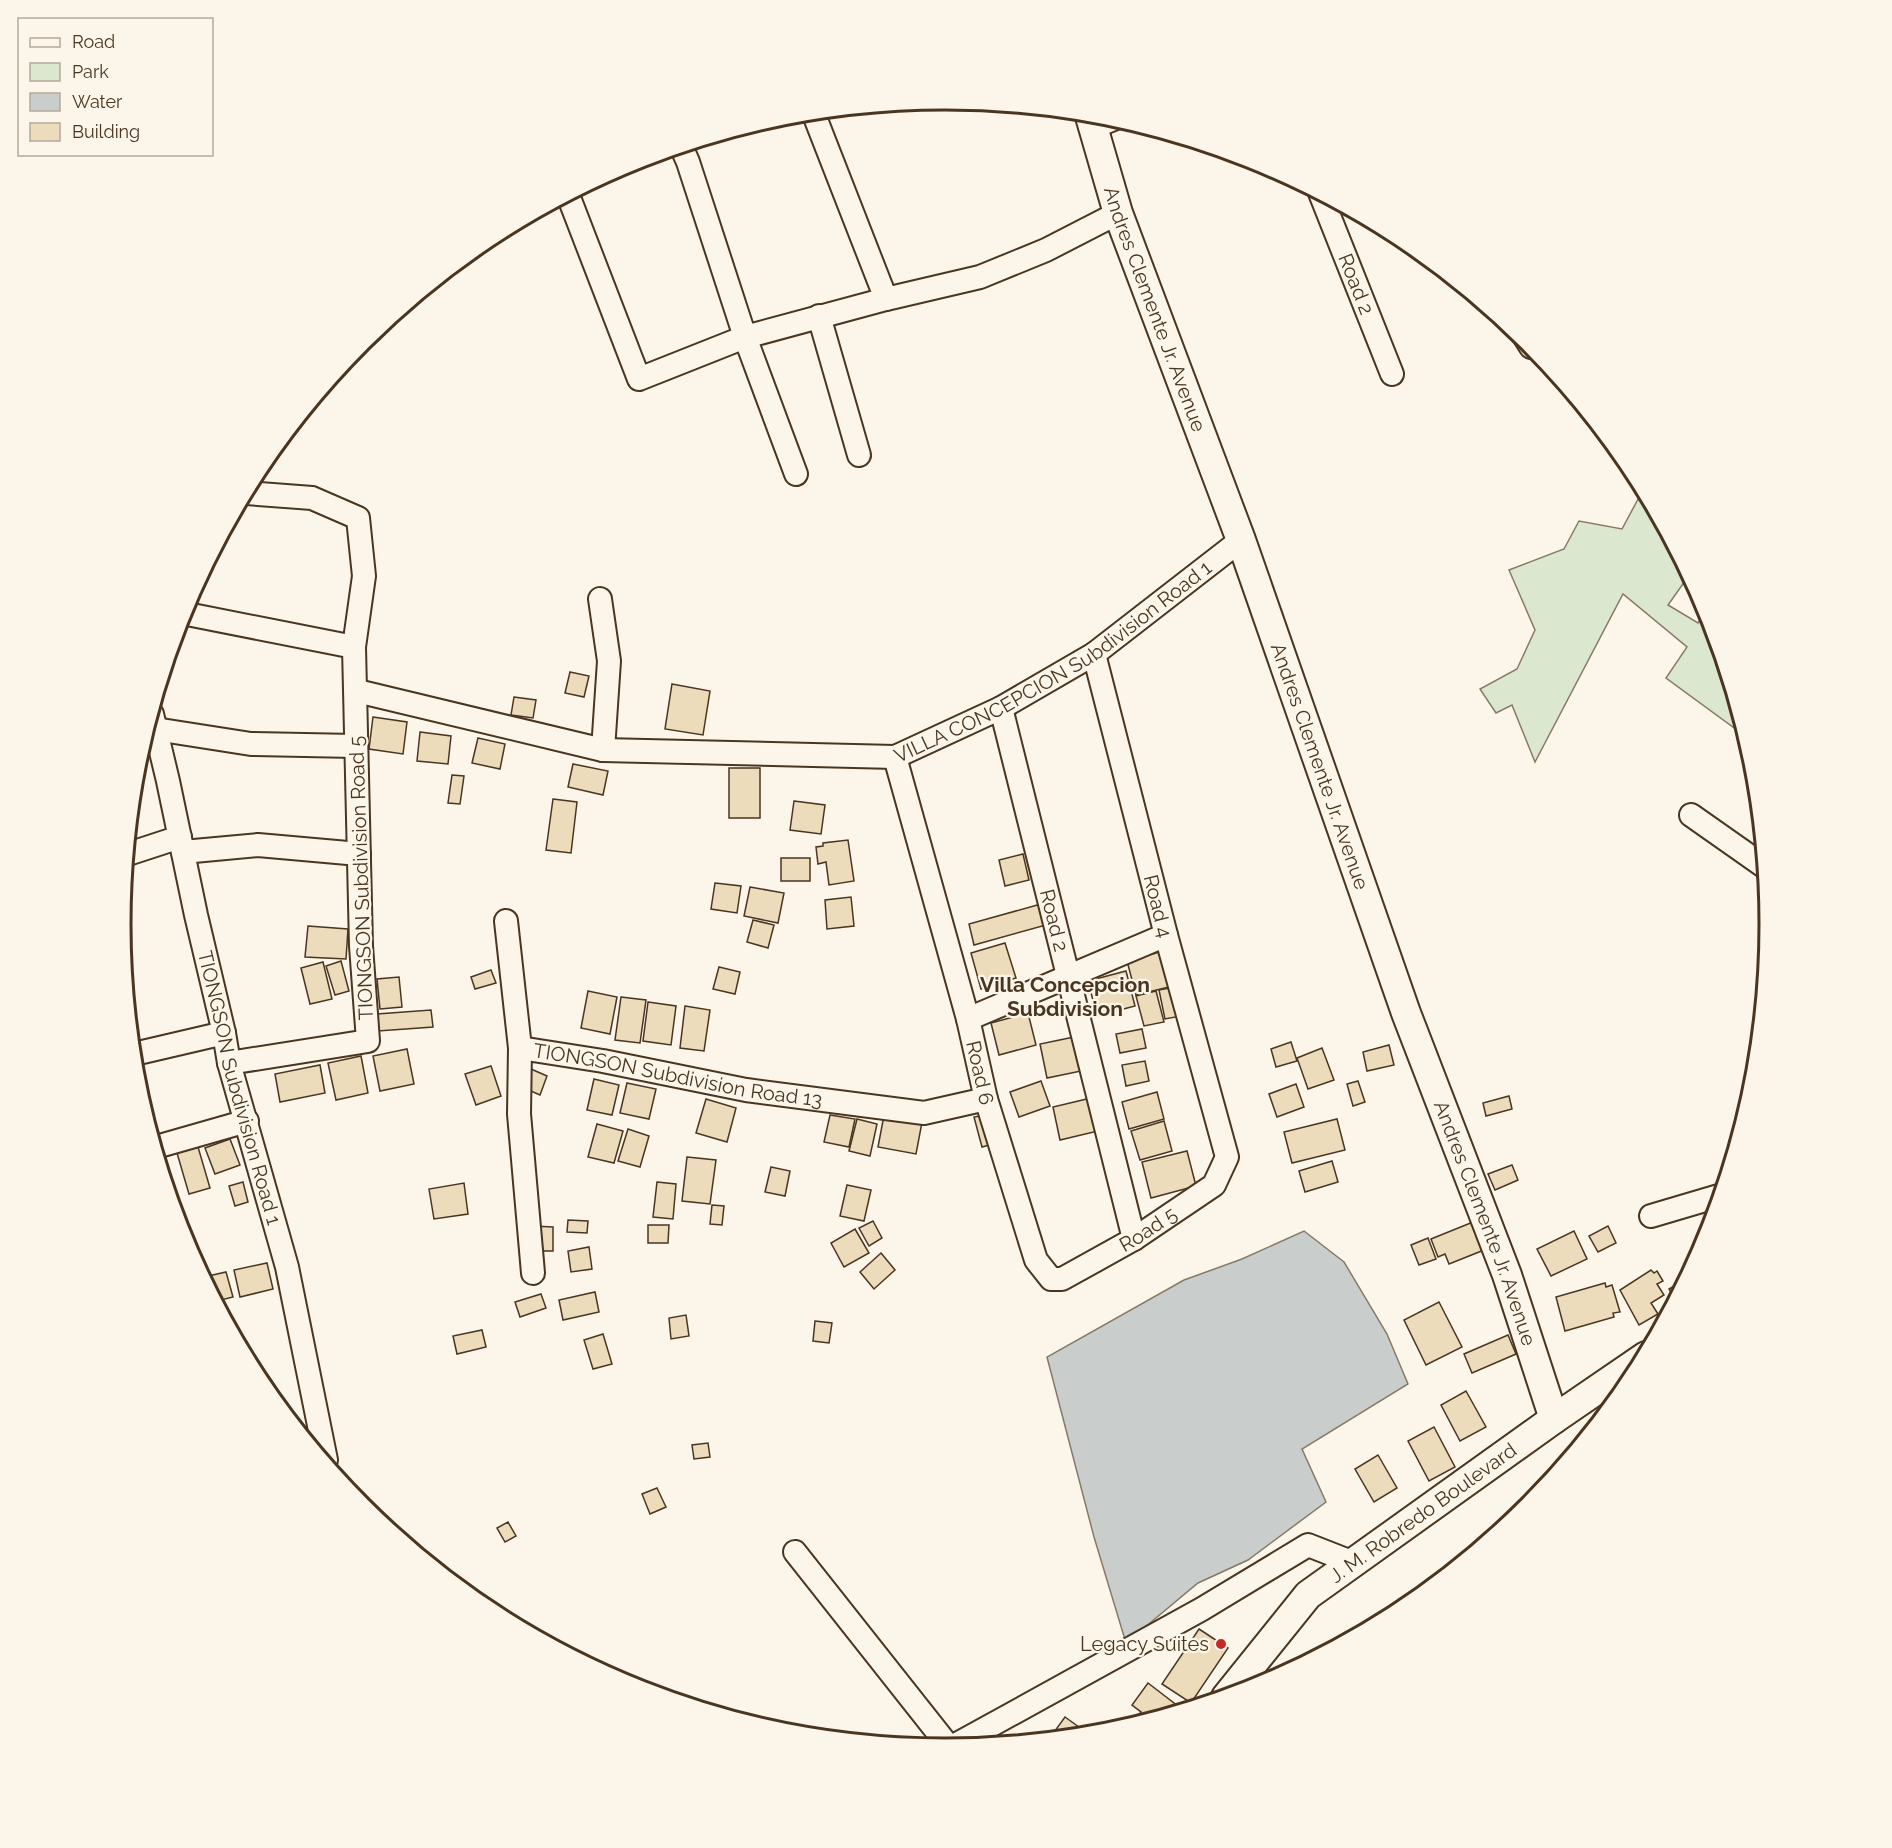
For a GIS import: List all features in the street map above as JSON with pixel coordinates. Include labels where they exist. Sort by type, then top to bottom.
[{"type":"main road","name":"Andres Clemente Jr. Avenue","points":[[1101,124],[1118,213],[1242,540],[1406,1013],[1507,1275],[1554,1419]]},
{"type":"main road","name":"J. M. Robredo Boulevard","points":[[1236,1684],[1308,1595],[1628,1368]]},
{"type":"street","points":[[816,120],[886,299]]},
{"type":"street","points":[[684,153],[745,337],[796,474]]},
{"type":"street","points":[[571,202],[639,379],[745,337],[819,316],[980,277],[1046,250],[1118,213]]},
{"type":"street","name":"Road 2","points":[[1324,203],[1392,374]]},
{"type":"street","points":[[819,316],[859,455]]},
{"type":"street","name":"TIONGSON Subdivision Road 5","points":[[229,1063],[368,1041],[361,946],[355,746],[357,691],[354,647],[364,576],[358,518],[312,498],[255,494]]},
{"type":"street","name":"VILLA CONCEPCION Subdivision Road 1","points":[[357,691],[603,750],[895,757],[1001,708],[1094,654],[1242,540]]},
{"type":"street","points":[[600,599],[609,661],[603,750]]},
{"type":"street","points":[[192,616],[354,647]]},
{"type":"street","name":"Road 4","points":[[1094,654],[1166,935],[1227,1157]]},
{"type":"street","name":"Road 2","points":[[1001,708],[1134,1239]]},
{"type":"street","points":[[157,723],[251,744],[355,746]]},
{"type":"street","name":"TIONGSON Subdivision Road 1","points":[[155,731],[229,1063],[287,1267],[324,1449]]},
{"type":"street","name":"Road 6","points":[[895,757],[968,1019],[986,1099],[1036,1260],[1051,1279]]},
{"type":"street","points":[[1691,815],[1758,862]]},
{"type":"street","points":[[135,853],[181,845],[258,845],[359,854]]},
{"type":"street","points":[[506,921],[519,1048]]},
{"type":"street","points":[[968,1019],[1166,935]]},
{"type":"street","points":[[142,1052],[224,1033]]},
{"type":"street","name":"TIONGSON Subdivision Road 13","points":[[534,1273],[519,1114],[519,1048],[603,1061],[746,1090],[924,1113],[986,1099]]},
{"type":"street","points":[[162,1145],[247,1121]]},
{"type":"street","name":"Road 5","points":[[1051,1279],[1062,1280],[1134,1239],[1214,1185],[1227,1157]]},
{"type":"street","points":[[1651,1216],[1713,1198]]},
{"type":"street","points":[[969,1738],[1202,1609],[1308,1545],[1354,1563]]},
{"type":"street","points":[[795,1552],[942,1738]]},
{"type":"green space","points":[[1639,497],[1685,582],[1668,605],[1698,623],[1701,619],[1717,662],[1737,730],[1666,678],[1687,647],[1623,594],[1535,762],[1512,705],[1496,713],[1480,689],[1517,669],[1535,630],[1509,570],[1564,549],[1579,521],[1622,529]]},
{"type":"water","points":[[1304,1231],[1344,1262],[1387,1334],[1408,1384],[1302,1449],[1326,1502],[1248,1560],[1198,1583],[1126,1643],[1094,1537],[1047,1357],[1184,1280],[1242,1259]]},
{"type":"building","points":[[570,672],[589,676],[584,697],[565,693]]},
{"type":"building","points":[[672,684],[710,691],[703,735],[665,729]]},
{"type":"building","points":[[514,697],[536,700],[533,718],[511,715]]},
{"type":"building","points":[[373,717],[407,722],[403,754],[369,749]]},
{"type":"building","points":[[420,732],[451,736],[448,764],[417,761]]},
{"type":"building","points":[[478,738],[505,744],[500,769],[472,763]]},
{"type":"building","points":[[573,764],[608,771],[603,795],[568,787]]},
{"type":"building","points":[[729,768],[760,768],[760,818],[729,818]]},
{"type":"building","points":[[452,775],[464,776],[460,804],[448,803]]},
{"type":"building","points":[[553,799],[577,802],[571,853],[546,850]]},
{"type":"building","points":[[794,801],[825,805],[821,834],[790,830]]},
{"type":"building","points":[[848,840],[854,881],[829,885],[826,862],[818,864],[816,847],[823,846],[823,843]]},
{"type":"building","points":[[1023,854],[1029,880],[1005,886],[999,860]]},
{"type":"building","points":[[781,858],[810,858],[810,881],[781,881]]},
{"type":"building","points":[[715,883],[741,886],[737,913],[711,909]]},
{"type":"building","points":[[750,887],[784,893],[778,923],[744,916]]},
{"type":"building","points":[[851,897],[854,926],[827,929],[825,900]]},
{"type":"building","points":[[1041,904],[1046,925],[974,945],[969,924]]},
{"type":"building","points":[[753,920],[774,925],[768,948],[747,942]]},
{"type":"building","points":[[308,926],[348,929],[346,959],[305,957]]},
{"type":"building","points":[[1005,943],[1016,978],[981,989],[971,953]]},
{"type":"building","points":[[1167,950],[1177,985],[1136,995],[1127,961]]},
{"type":"building","points":[[341,961],[349,991],[335,995],[326,966]]},
{"type":"building","points":[[323,962],[332,999],[310,1004],[301,968]]},
{"type":"building","points":[[719,967],[740,972],[735,994],[713,989]]},
{"type":"building","points":[[491,970],[496,983],[475,989],[471,977]]},
{"type":"building","points":[[1126,971],[1135,1006],[1097,1016],[1088,981]]},
{"type":"building","points":[[399,977],[402,1007],[380,1009],[377,979]]},
{"type":"building","points":[[1175,987],[1181,1016],[1165,1019],[1159,990]]},
{"type":"building","points":[[588,991],[617,997],[610,1034],[581,1028]]},
{"type":"building","points":[[1156,991],[1164,1022],[1144,1026],[1136,996]]},
{"type":"building","points":[[621,997],[646,1000],[640,1043],[615,1040]]},
{"type":"building","points":[[648,1002],[676,1006],[671,1045],[643,1041]]},
{"type":"building","points":[[685,1006],[710,1010],[704,1051],[680,1048]]},
{"type":"building","points":[[431,1010],[433,1027],[378,1031],[377,1014]]},
{"type":"building","points":[[1028,1013],[1036,1045],[999,1055],[991,1023]]},
{"type":"building","points":[[1142,1029],[1146,1048],[1120,1053],[1116,1034]]},
{"type":"building","points":[[1079,1036],[1086,1070],[1047,1078],[1040,1044]]},
{"type":"building","points":[[1291,1042],[1297,1061],[1276,1067],[1271,1049]]},
{"type":"building","points":[[1389,1045],[1394,1065],[1367,1071],[1363,1052]]},
{"type":"building","points":[[1322,1048],[1334,1080],[1308,1089],[1297,1058]]},
{"type":"building","points":[[407,1049],[414,1084],[380,1091],[373,1056]]},
{"type":"building","points":[[361,1056],[368,1093],[336,1100],[328,1063]]},
{"type":"building","points":[[1145,1061],[1149,1081],[1126,1086],[1122,1065]]},
{"type":"building","points":[[320,1065],[325,1093],[280,1102],[275,1074]]},
{"type":"building","points":[[491,1066],[501,1096],[476,1105],[465,1074]]},
{"type":"building","points":[[531,1069],[547,1076],[540,1095],[524,1088]]},
{"type":"building","points":[[594,1079],[619,1085],[612,1115],[587,1110]]},
{"type":"building","points":[[1041,1081],[1050,1106],[1019,1117],[1010,1092]]},
{"type":"building","points":[[1358,1081],[1365,1102],[1353,1106],[1347,1084]]},
{"type":"building","points":[[627,1083],[656,1089],[649,1119],[620,1113]]},
{"type":"building","points":[[1296,1084],[1304,1107],[1277,1117],[1269,1094]]},
{"type":"building","points":[[1157,1092],[1164,1119],[1129,1129],[1122,1102]]},
{"type":"building","points":[[1509,1096],[1512,1109],[1486,1116],[1483,1103]]},
{"type":"building","points":[[1091,1098],[1098,1131],[1060,1140],[1053,1107]]},
{"type":"building","points":[[706,1099],[736,1108],[727,1142],[696,1133]]},
{"type":"building","points":[[885,1110],[923,1117],[916,1154],[878,1147]]},
{"type":"building","points":[[830,1115],[855,1119],[849,1147],[824,1142]]},
{"type":"building","points":[[985,1115],[993,1144],[982,1147],[974,1117]]},
{"type":"building","points":[[857,1119],[877,1124],[870,1156],[849,1151]]},
{"type":"building","points":[[1337,1119],[1345,1150],[1292,1163],[1284,1132]]},
{"type":"building","points":[[1164,1121],[1172,1151],[1140,1160],[1131,1131]]},
{"type":"building","points":[[597,1124],[623,1131],[614,1163],[588,1157]]},
{"type":"building","points":[[628,1129],[649,1136],[640,1167],[618,1161]]},
{"type":"building","points":[[230,1139],[240,1165],[215,1174],[205,1148]]},
{"type":"building","points":[[198,1147],[210,1188],[189,1194],[177,1153]]},
{"type":"building","points":[[1187,1151],[1196,1186],[1151,1198],[1142,1162]]},
{"type":"building","points":[[687,1157],[716,1160],[710,1204],[682,1201]]},
{"type":"building","points":[[1332,1161],[1338,1182],[1305,1192],[1299,1171]]},
{"type":"building","points":[[1512,1165],[1518,1180],[1495,1190],[1488,1174]]},
{"type":"building","points":[[771,1167],[790,1171],[785,1196],[765,1192]]},
{"type":"building","points":[[243,1182],[248,1202],[235,1206],[229,1186]]},
{"type":"building","points":[[657,1182],[676,1184],[673,1219],[653,1217]]},
{"type":"building","points":[[464,1183],[468,1214],[434,1219],[429,1189]]},
{"type":"building","points":[[847,1185],[871,1190],[864,1221],[840,1216]]},
{"type":"building","points":[[712,1205],[724,1206],[722,1225],[710,1224]]},
{"type":"building","points":[[568,1220],[588,1221],[587,1233],[567,1232]]},
{"type":"building","points":[[873,1221],[882,1238],[869,1246],[859,1228]]},
{"type":"building","points":[[1473,1222],[1484,1250],[1449,1264],[1445,1254],[1438,1257],[1431,1239]]},
{"type":"building","points":[[648,1225],[669,1225],[668,1243],[648,1243]]},
{"type":"building","points":[[533,1226],[553,1227],[553,1251],[532,1251]]},
{"type":"building","points":[[1608,1226],[1616,1243],[1598,1252],[1589,1236]]},
{"type":"building","points":[[855,1229],[869,1253],[844,1267],[831,1243]]},
{"type":"building","points":[[1574,1231],[1587,1259],[1551,1276],[1537,1249]]},
{"type":"building","points":[[1428,1238],[1436,1259],[1419,1265],[1411,1245]]},
{"type":"building","points":[[589,1247],[592,1269],[571,1272],[568,1251]]},
{"type":"building","points":[[881,1253],[895,1270],[874,1289],[860,1272]]},
{"type":"building","points":[[267,1263],[273,1289],[240,1297],[234,1270]]},
{"type":"building","points":[[1651,1270],[1654,1273],[1657,1271],[1663,1281],[1657,1284],[1664,1295],[1651,1303],[1658,1314],[1639,1325],[1620,1290]]},
{"type":"building","points":[[226,1272],[233,1297],[224,1299],[211,1275]]},
{"type":"building","points":[[1605,1283],[1606,1287],[1612,1285],[1620,1312],[1613,1313],[1614,1317],[1565,1331],[1556,1297]]},
{"type":"building","points":[[1677,1284],[1672,1293],[1669,1289]]},
{"type":"building","points":[[595,1292],[599,1312],[563,1320],[559,1300]]},
{"type":"building","points":[[541,1294],[546,1308],[520,1317],[515,1302]]},
{"type":"building","points":[[1439,1302],[1462,1347],[1426,1365],[1404,1320]]},
{"type":"building","points":[[686,1315],[689,1336],[671,1339],[669,1318]]},
{"type":"building","points":[[815,1321],[832,1323],[829,1343],[813,1341]]},
{"type":"building","points":[[482,1330],[486,1347],[457,1354],[453,1336]]},
{"type":"building","points":[[603,1334],[612,1364],[593,1369],[584,1340]]},
{"type":"building","points":[[1508,1335],[1516,1354],[1472,1373],[1464,1354]]},
{"type":"building","points":[[1466,1391],[1486,1427],[1460,1441],[1441,1405]]},
{"type":"building","points":[[1434,1427],[1455,1467],[1429,1481],[1408,1441]]},
{"type":"building","points":[[708,1443],[710,1457],[694,1459],[692,1445]]},
{"type":"building","points":[[1378,1455],[1397,1488],[1374,1502],[1355,1469]]},
{"type":"building","points":[[657,1488],[666,1507],[650,1514],[642,1494]]},
{"type":"building","points":[[508,1522],[516,1536],[505,1542],[497,1528]]},
{"type":"building","points":[[1199,1629],[1228,1648],[1193,1700],[1188,1701],[1162,1684]]},
{"type":"building","points":[[1148,1683],[1176,1705],[1139,1715],[1141,1712],[1132,1705]]},
{"type":"building","points":[[1065,1717],[1079,1727],[1054,1732]]},
{"type":"place","name":"Legacy Suites","points":[[1221,1644]]},
{"type":"district","name":"Villa Concepcion Subdivision","points":[[1065,997]]}]
